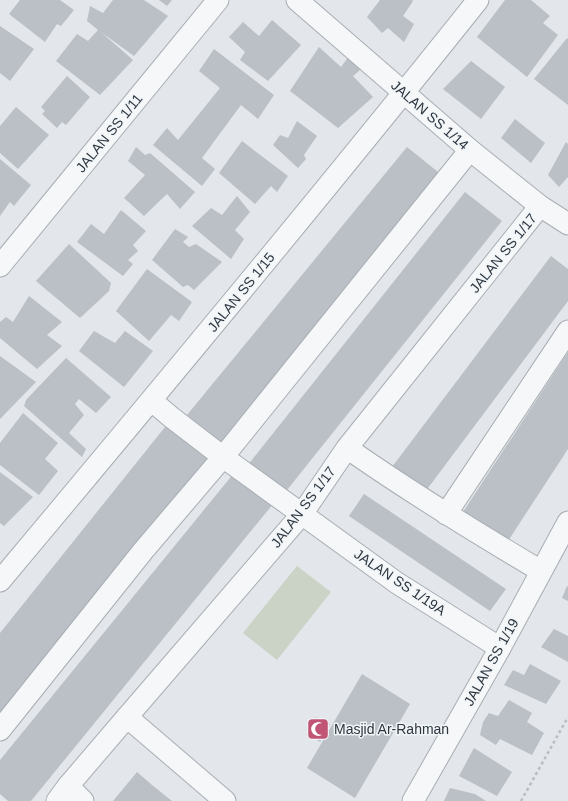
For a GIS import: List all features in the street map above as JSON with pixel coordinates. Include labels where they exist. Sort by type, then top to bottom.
[{"type":"street","name":"JALAN SS 1/11","points":[[0,266],[218,0]]},
{"type":"street","name":"JALAN SS 1/14","points":[[297,0],[470,150],[540,206],[568,224]]},
{"type":"street","name":"JALAN SS 1/15","points":[[0,581],[152,400],[405,93],[478,0]]},
{"type":"street","points":[[0,730],[143,551],[223,457],[470,150]]},
{"type":"street","name":"JALAN SS 1/17","points":[[63,793],[302,514],[347,448],[540,206]]},
{"type":"street","points":[[446,514],[568,331]]},
{"type":"street","name":"JALAN SS 1/19A","points":[[152,400],[171,417],[223,457],[397,583],[500,648]]},
{"type":"street","points":[[347,448],[385,475],[446,514],[541,571]]},
{"type":"street","name":"JALAN SS 1/19","points":[[413,801],[500,648],[568,522]]},
{"type":"street","points":[[127,717],[225,801]]},
{"type":"street","points":[[63,793],[83,801]]},
{"type":"path","points":[[521,801],[568,717]]},
{"type":"green space","points":[[297,566],[331,592],[277,660],[243,633]]},
{"type":"building","points":[[20,0],[60,0],[74,10],[61,26],[57,24],[45,42],[9,14]]},
{"type":"building","points":[[113,0],[144,0],[168,16],[134,56],[101,32],[133,60],[100,95],[56,61],[77,34],[88,41],[98,30],[87,21],[90,6],[103,13]]},
{"type":"building","points":[[159,0],[172,0],[167,6]]},
{"type":"building","points":[[380,0],[413,1],[403,16],[414,24],[404,42],[388,28],[382,33],[367,17]]},
{"type":"building","points":[[505,0],[531,0],[550,16],[543,23],[558,35],[527,77],[477,37]]},
{"type":"building","points":[[272,20],[301,45],[268,81],[240,60],[245,52],[229,37],[243,22],[259,36]]},
{"type":"building","points":[[0,26],[34,49],[10,81],[0,73]]},
{"type":"building","points":[[567,38],[568,39],[568,105],[534,79]]},
{"type":"building","points":[[319,47],[341,67],[349,56],[360,70],[353,76],[373,97],[338,128],[290,91]]},
{"type":"building","points":[[214,49],[274,95],[258,119],[241,105],[202,158],[215,169],[202,186],[153,145],[167,128],[178,140],[220,88],[199,71]]},
{"type":"building","points":[[471,61],[505,87],[481,119],[443,89]]},
{"type":"building","points":[[67,76],[90,97],[66,125],[62,122],[57,128],[42,114],[45,111],[41,107]]},
{"type":"building","points":[[16,107],[49,135],[18,169],[0,153],[0,126]]},
{"type":"building","points":[[515,119],[545,143],[531,163],[501,138]]},
{"type":"building","points":[[297,121],[317,136],[304,155],[306,159],[298,168],[273,145],[280,135],[288,138]]},
{"type":"building","points":[[242,141],[288,176],[277,192],[271,186],[255,204],[219,173]]},
{"type":"building","points":[[566,142],[568,144],[568,177],[559,187],[548,175]]},
{"type":"building","points":[[136,147],[145,155],[150,153],[195,192],[180,209],[167,194],[144,216],[124,198],[145,175],[128,161]]},
{"type":"building","points":[[407,147],[443,176],[223,444],[187,415]]},
{"type":"building","points":[[0,159],[31,185],[14,206],[10,202],[0,216]]},
{"type":"building","points":[[465,192],[502,221],[283,495],[247,466]]},
{"type":"building","points":[[237,196],[250,212],[235,230],[244,239],[231,259],[192,226],[211,208],[222,215]]},
{"type":"building","points":[[121,210],[146,231],[133,245],[138,251],[128,260],[133,264],[123,276],[77,242],[91,224],[104,234]]},
{"type":"building","points":[[175,229],[188,237],[183,242],[189,247],[196,244],[222,262],[194,290],[188,285],[183,287],[152,260]]},
{"type":"building","points":[[69,244],[111,283],[109,291],[80,318],[36,281]]},
{"type":"building","points":[[551,256],[568,269],[568,301],[425,492],[392,467]]},
{"type":"building","points":[[147,269],[192,302],[179,321],[171,315],[149,341],[116,311]]},
{"type":"building","points":[[29,296],[62,322],[47,335],[62,346],[37,369],[0,338],[0,322],[6,317],[13,322]]},
{"type":"building","points":[[94,331],[115,343],[125,331],[153,351],[124,387],[79,351]]},
{"type":"building","points":[[568,352],[568,449],[506,544],[461,515]]},
{"type":"building","points":[[0,356],[36,382],[0,419]]},
{"type":"building","points":[[66,358],[111,397],[96,413],[79,399],[75,404],[84,415],[69,433],[86,449],[82,457],[24,406],[26,400]]},
{"type":"building","points":[[23,413],[58,443],[45,459],[58,471],[39,495],[0,465],[0,443]]},
{"type":"building","points":[[169,422],[211,455],[0,718],[0,633]]},
{"type":"building","points":[[0,472],[33,497],[4,526],[0,523]]},
{"type":"building","points":[[234,473],[273,504],[31,801],[8,801],[0,794],[0,760]]},
{"type":"building","points":[[364,494],[506,589],[490,611],[349,516]]},
{"type":"building","points":[[567,586],[568,587],[568,601],[562,598]]},
{"type":"building","points":[[554,629],[568,636],[568,662],[541,647]]},
{"type":"building","points":[[530,664],[561,681],[546,704],[504,685],[513,670],[524,675]]},
{"type":"building","points":[[362,674],[410,704],[355,798],[307,768]]},
{"type":"building","points":[[509,700],[532,713],[527,722],[544,733],[532,755],[500,739],[496,745],[480,735],[483,722],[489,713],[498,716]]},
{"type":"building","name":"Masjid Ar-Rahman","points":[[316,717],[330,724],[320,742],[307,734]]},
{"type":"building","points":[[474,748],[512,772],[497,796],[459,776]]},
{"type":"building","points":[[137,772],[152,785],[172,801],[113,801]]},
{"type":"building","points":[[450,788],[475,794],[486,801],[444,801]]},
{"type":"place","name":"Masjid Ar-Rahman","points":[[318,729]]}]
